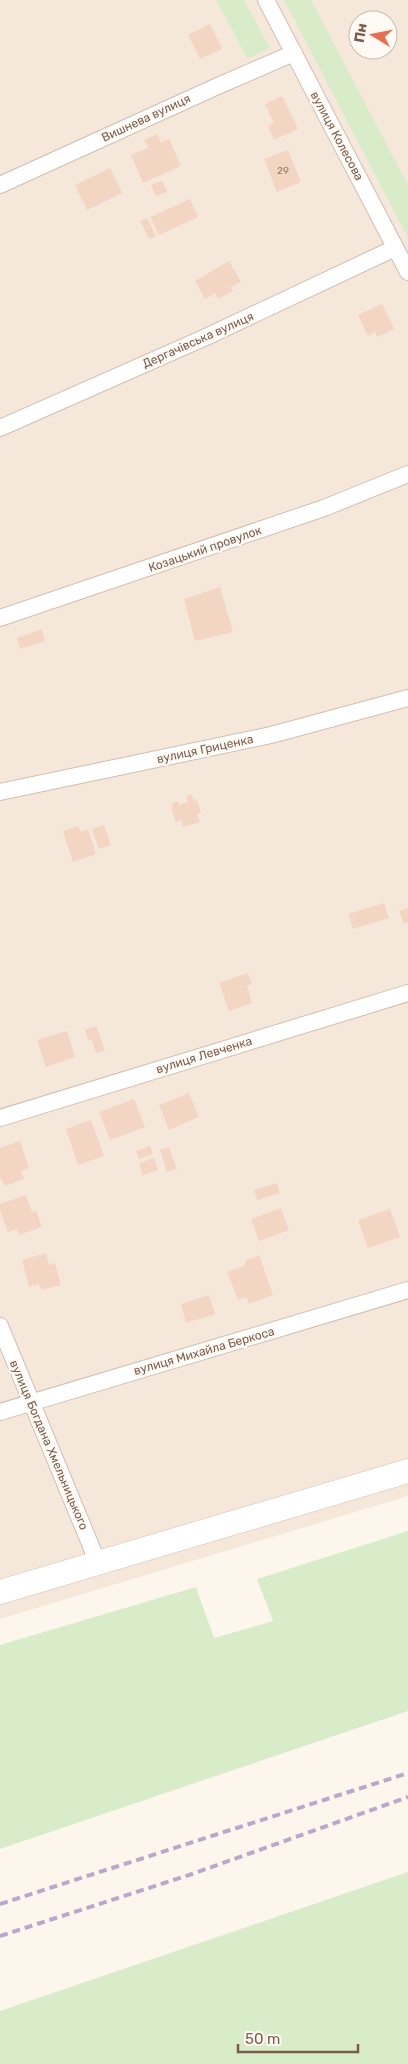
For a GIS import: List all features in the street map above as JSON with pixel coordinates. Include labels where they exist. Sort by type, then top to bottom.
[{"type":"main road","points":[[0,1592],[408,1470]]},
{"type":"street","name":"вулиця Колесова","points":[[266,0],[408,272]]},
{"type":"street","name":"Вишнева вулиця","points":[[0,185],[220,84],[294,53]]},
{"type":"street","name":"Дергачівська вулиця","points":[[0,428],[206,337],[395,248]]},
{"type":"street","name":"Козацький провулок","points":[[0,618],[324,508],[408,474]]},
{"type":"street","name":"вулиця Гриценка","points":[[0,792],[271,735],[408,698]]},
{"type":"street","name":"вулиця Левченка","points":[[0,1118],[408,993]]},
{"type":"street","name":"вулиця Михайла Беркоса","points":[[0,1412],[408,1290]]},
{"type":"street","name":"вулиця Богдана Хмельницького","points":[[0,1326],[98,1562]]},
{"type":"shaded area","points":[[0,0],[408,0],[408,1496],[0,1619]]},
{"type":"green space","points":[[216,0],[244,0],[270,48],[248,59]]},
{"type":"green space","points":[[284,0],[311,0],[408,185],[408,238]]},
{"type":"green space","points":[[408,1531],[408,1711],[0,1849],[0,1645],[196,1587],[214,1638],[273,1621],[257,1579]]},
{"type":"green space","points":[[408,1872],[408,2064],[0,2064],[0,2011]]},
{"type":"building","points":[[210,24],[222,49],[200,59],[188,35]]},
{"type":"building","points":[[282,96],[298,129],[274,140],[268,126],[274,123],[265,104]]},
{"type":"building","points":[[157,134],[161,143],[169,139],[181,166],[143,183],[131,155],[148,148],[144,140]]},
{"type":"building","points":[[288,150],[301,182],[277,192],[264,159]]},
{"type":"building","points":[[110,168],[122,193],[87,210],[75,185]]},
{"type":"building","points":[[162,181],[167,192],[156,196],[151,185]]},
{"type":"building","points":[[190,199],[198,217],[159,235],[150,217]]},
{"type":"building","points":[[147,218],[156,236],[149,239],[140,221]]},
{"type":"building","points":[[229,261],[241,282],[231,287],[233,291],[218,299],[215,293],[205,299],[195,281]]},
{"type":"building","points":[[382,304],[394,329],[377,337],[375,332],[368,336],[358,315]]},
{"type":"building","points":[[220,587],[233,632],[195,641],[184,599]]},
{"type":"building","points":[[42,629],[45,641],[20,649],[17,638]]},
{"type":"building","points":[[191,794],[194,801],[197,800],[201,813],[197,814],[200,822],[183,827],[181,820],[176,822],[171,808],[173,807],[172,803],[178,801],[179,805],[188,802],[186,796]]},
{"type":"building","points":[[104,825],[111,845],[99,849],[92,829]]},
{"type":"building","points":[[78,826],[81,832],[88,829],[96,854],[73,862],[63,831]]},
{"type":"building","points":[[384,903],[389,918],[353,929],[348,914]]},
{"type":"building","points":[[408,908],[408,922],[404,924],[399,911]]},
{"type":"building","points":[[248,973],[252,984],[247,986],[252,1003],[229,1011],[219,983]]},
{"type":"building","points":[[96,1026],[105,1050],[96,1053],[91,1039],[88,1040],[85,1030]]},
{"type":"building","points":[[67,1031],[75,1057],[46,1067],[37,1040]]},
{"type":"building","points":[[189,1093],[199,1117],[169,1130],[159,1105]]},
{"type":"building","points":[[134,1099],[145,1127],[110,1140],[99,1112]]},
{"type":"building","points":[[91,1120],[104,1156],[78,1165],[66,1129]]},
{"type":"building","points":[[20,1141],[29,1168],[21,1171],[24,1179],[5,1186],[0,1177],[0,1148]]},
{"type":"building","points":[[150,1146],[153,1154],[139,1159],[136,1151]]},
{"type":"building","points":[[169,1147],[177,1169],[167,1172],[160,1150]]},
{"type":"building","points":[[154,1158],[158,1170],[143,1175],[139,1163]]},
{"type":"building","points":[[277,1183],[280,1193],[257,1200],[254,1190]]},
{"type":"building","points":[[26,1195],[32,1212],[36,1211],[42,1227],[19,1235],[17,1229],[8,1232],[0,1210],[0,1204]]},
{"type":"building","points":[[281,1208],[289,1230],[259,1241],[251,1219]]},
{"type":"building","points":[[390,1209],[400,1237],[368,1248],[358,1220]]},
{"type":"building","points":[[46,1253],[49,1265],[55,1263],[61,1285],[41,1290],[39,1284],[29,1287],[22,1260]]},
{"type":"building","points":[[259,1255],[273,1295],[249,1304],[246,1297],[238,1300],[227,1272],[246,1265],[245,1261]]},
{"type":"building","points":[[209,1295],[215,1314],[186,1323],[181,1304]]},
{"type":"railway","points":[[0,1904],[408,1773]]},
{"type":"railway","points":[[0,1936],[192,1874],[408,1797]]}]
